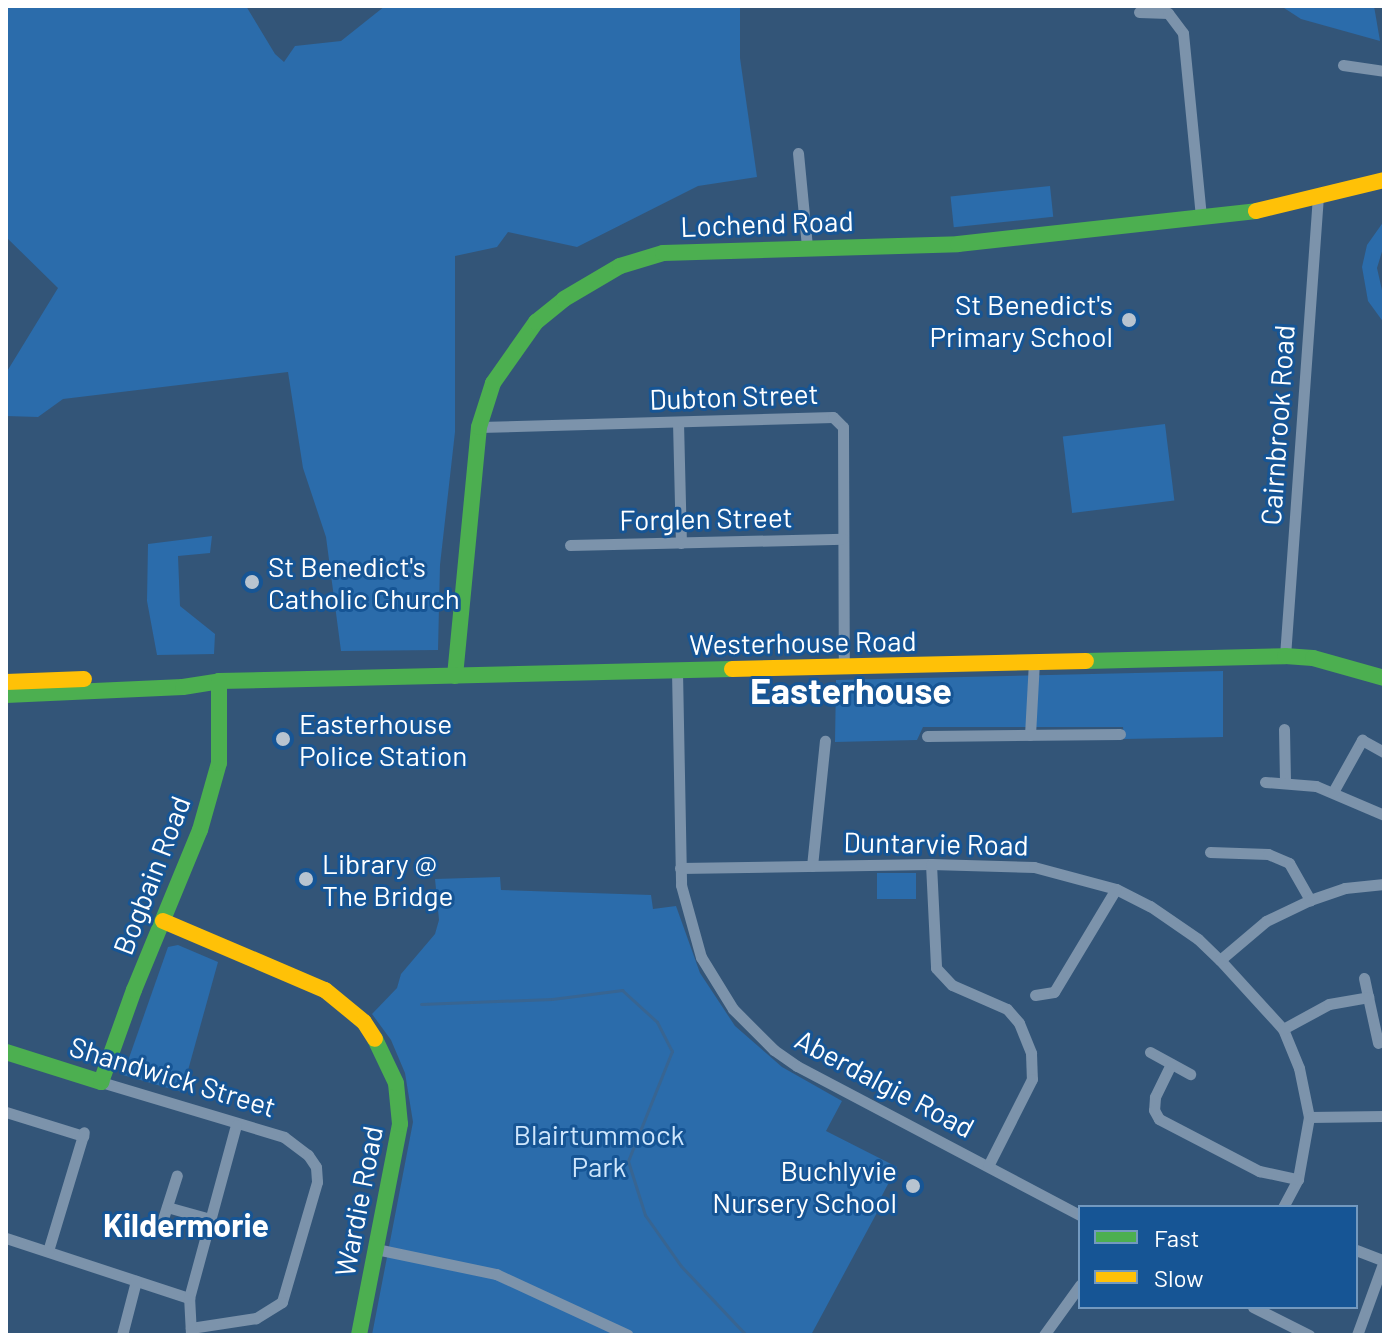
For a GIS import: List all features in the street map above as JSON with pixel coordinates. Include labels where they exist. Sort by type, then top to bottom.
[{"type":"street","points":[[1139,12],[1168,13],[1183,33],[1201,218]]},
{"type":"street","points":[[1343,65],[1384,71]]},
{"type":"street","points":[[798,153],[807,247]]},
{"type":"street","name":"Lochend Road","points":[[455,676],[479,427],[493,383],[536,322],[564,299],[620,266],[663,253],[958,244],[1248,213],[1384,180]]},
{"type":"street","name":"Cairnbrook Road","points":[[1285,656],[1318,197]]},
{"type":"street","name":"Dubton Street","points":[[479,427],[833,417],[843,427],[844,667]]},
{"type":"street","points":[[678,422],[681,543]]},
{"type":"street","name":"Forglen Street","points":[[570,545],[843,539]]},
{"type":"street","name":"Westerhouse Road","points":[[6,682],[182,677],[219,681],[1285,656],[1313,658],[1384,678]]},
{"type":"street","points":[[1030,735],[1034,662]]},
{"type":"street","name":"Aberdalgie Road","points":[[677,671],[680,868],[685,907],[701,957],[733,1009],[752,1031],[797,1066],[1078,1214]]},
{"type":"street","name":"Westerhouse Road","points":[[6,695],[183,687],[219,681]]},
{"type":"street","name":"Bogbain Road","points":[[101,1082],[190,860],[219,763],[219,681]]},
{"type":"street","points":[[1284,729],[1285,782]]},
{"type":"street","points":[[927,736],[1120,734]]},
{"type":"street","points":[[1333,792],[1362,740],[1384,752]]},
{"type":"street","points":[[812,866],[825,741]]},
{"type":"street","points":[[1265,782],[1285,782],[1333,792],[1384,815]]},
{"type":"street","points":[[1210,852],[1268,854],[1289,863],[1310,900]]},
{"type":"street","points":[[931,864],[936,968],[952,985],[1007,1009],[1019,1023],[1031,1053],[1032,1079],[988,1166]]},
{"type":"street","name":"Duntarvie Road","points":[[680,868],[931,864],[1034,867],[1116,889],[1150,906],[1198,939],[1283,1029],[1299,1068],[1309,1117],[1298,1179],[1284,1205]]},
{"type":"street","points":[[1220,960],[1266,921],[1310,900],[1345,888],[1384,884]]},
{"type":"street","points":[[1035,995],[1054,992],[1116,889]]},
{"type":"street","name":"Wardie Road","points":[[163,921],[325,990],[364,1022],[379,1043],[396,1083],[400,1124],[359,1335]]},
{"type":"street","points":[[1364,978],[1378,1043]]},
{"type":"street","points":[[1283,1029],[1329,1004],[1368,997]]},
{"type":"street","name":"Shandwick Street","points":[[6,1052],[236,1125],[284,1137],[308,1155],[316,1167],[317,1182],[285,1297],[277,1308],[256,1318],[191,1331]]},
{"type":"street","points":[[1150,1052],[1190,1074]]},
{"type":"street","points":[[1171,1064],[1155,1097],[1154,1110],[1159,1119],[1259,1171],[1298,1179]]},
{"type":"street","points":[[6,1112],[84,1134],[48,1251]]},
{"type":"street","points":[[1309,1117],[1384,1116]]},
{"type":"street","points":[[191,1331],[189,1298],[236,1125]]},
{"type":"street","points":[[161,1225],[177,1175]]},
{"type":"street","points":[[167,1207],[210,1219]]},
{"type":"street","points":[[6,1238],[189,1298]]},
{"type":"street","points":[[376,1249],[496,1274],[628,1335]]},
{"type":"street","points":[[1357,1335],[1384,1261],[1358,1251]]},
{"type":"street","points":[[122,1335],[136,1281]]},
{"type":"street","points":[[1044,1335],[1078,1288]]},
{"type":"street","points":[[1257,1309],[1309,1335]]},
{"type":"green space","points":[[6,6],[246,6],[275,54],[284,62],[295,46],[341,41],[385,6],[740,6],[740,58],[757,177],[698,186],[577,247],[508,232],[497,247],[455,256],[455,432],[440,565],[438,650],[341,651],[326,537],[303,468],[288,372],[63,399],[38,417],[6,416],[6,373],[58,288],[6,237]]},
{"type":"green space","points":[[1281,6],[1374,6],[1380,41],[1301,19]]},
{"type":"green space","points":[[1050,186],[1053,217],[954,227],[951,196]]},
{"type":"green space","points":[[1384,221],[1384,245],[1377,268],[1384,299],[1384,323],[1368,301],[1362,267],[1367,245]]},
{"type":"green space","points":[[1165,424],[1174,500],[1072,513],[1063,437]]},
{"type":"green space","points":[[212,536],[210,553],[178,556],[180,606],[215,634],[214,654],[157,655],[147,601],[148,544]]},
{"type":"green space","points":[[1223,671],[1223,737],[1124,739],[1123,727],[923,727],[917,740],[835,742],[836,680]]},
{"type":"green space","points":[[877,873],[916,873],[916,899],[877,899]]},
{"type":"green space","name":"Blairtummock Park","points":[[500,877],[501,890],[651,895],[653,909],[676,906],[700,973],[735,1026],[782,1067],[842,1101],[826,1131],[897,1167],[877,1205],[880,1207],[811,1335],[372,1335],[413,1122],[405,1073],[391,1040],[372,1014],[397,988],[401,974],[435,934],[439,920],[435,879]]},
{"type":"green space","points":[[178,945],[218,962],[182,1092],[123,1075],[168,947]]},
{"type":"waterway","points":[[421,1004],[552,999],[622,990],[657,1022],[672,1051],[628,1161],[645,1215],[681,1266],[746,1335]]},
{"type":"traffic: fast","points":[[455,676],[479,427],[493,383],[536,322],[564,299],[620,266],[663,253],[958,244],[1256,211]]},
{"type":"traffic: fast","points":[[1086,661],[1285,656],[1313,658],[1384,678]]},
{"type":"traffic: fast","points":[[6,695],[183,687],[219,681],[732,669]]},
{"type":"traffic: fast","points":[[6,1052],[101,1082],[134,990],[200,830],[219,763],[219,681]]},
{"type":"traffic: fast","points":[[359,1335],[400,1124],[396,1083],[375,1039]]},
{"type":"traffic: slow","points":[[1256,211],[1384,180]]},
{"type":"traffic: slow","points":[[732,669],[1086,661]]},
{"type":"traffic: slow","points":[[6,682],[84,679]]},
{"type":"traffic: slow","points":[[163,921],[325,990],[364,1022],[375,1039]]},
{"type":"place","name":"St Benedict's Primary School","points":[[1129,320]]},
{"type":"place","name":"St Benedict's Catholic Church","points":[[252,582]]},
{"type":"place","name":"Easterhouse Police Station","points":[[283,739]]},
{"type":"place","name":"Library @ The Bridge","points":[[306,879]]},
{"type":"place","name":"Buchlyvie Nursery School","points":[[913,1186]]},
{"type":"district","name":"Easterhouse","points":[[851,690]]},
{"type":"district","name":"Kildermorie","points":[[186,1224]]}]
